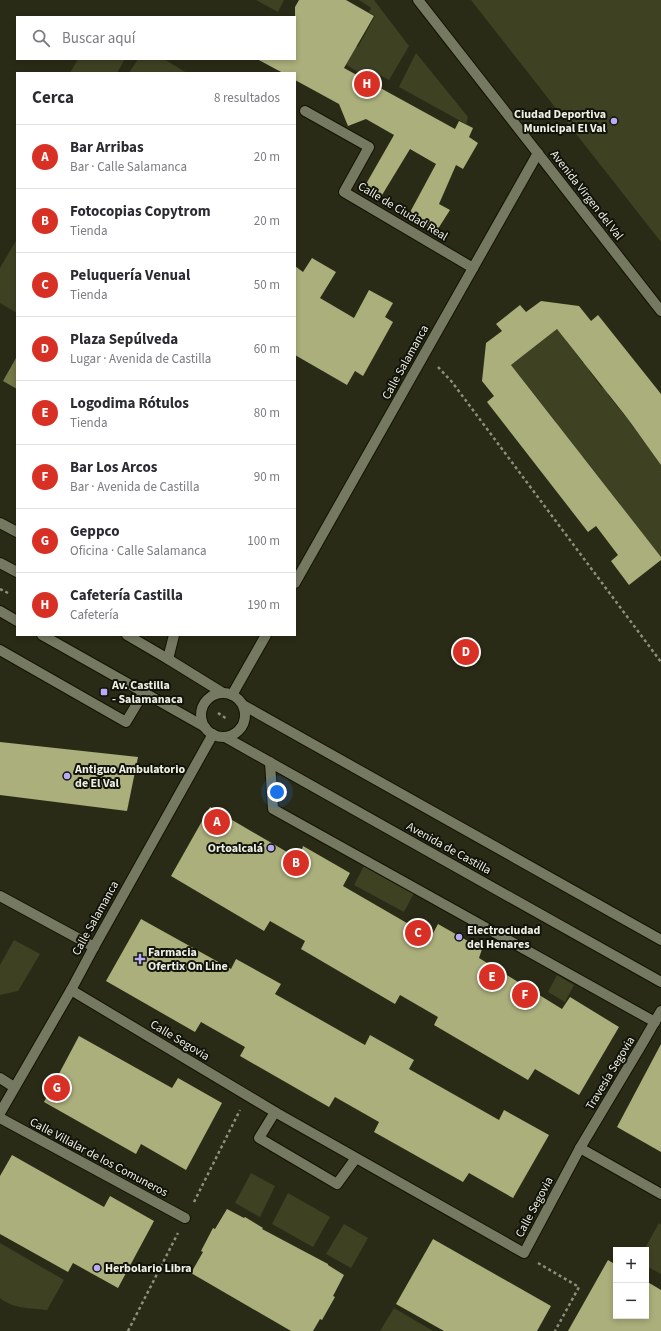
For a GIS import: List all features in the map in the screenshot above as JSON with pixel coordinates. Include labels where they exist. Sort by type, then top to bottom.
[{"type":"street","name":"Avenida Virgen del Val","points":[[418,0],[661,311]]},
{"type":"street","name":"Calle de Ciudad Real","points":[[305,111],[369,148],[344,192],[473,268]]},
{"type":"street","name":"Calle Salamanca","points":[[296,581],[538,153]]},
{"type":"street","points":[[0,523],[16,531]]},
{"type":"street","points":[[0,563],[16,571]]},
{"type":"street","points":[[0,611],[16,620]]},
{"type":"street","points":[[44,636],[205,727],[213,734]]},
{"type":"street","name":"Avenida de Castilla","points":[[129,636],[238,699],[242,705],[661,940]]},
{"type":"street","points":[[168,659],[174,636]]},
{"type":"street","points":[[205,727],[201,716],[204,704],[212,696],[228,694],[265,636]]},
{"type":"street","points":[[0,650],[126,722],[144,692]]},
{"type":"street","points":[[224,736],[231,735],[236,732],[244,722],[245,716],[242,705]]},
{"type":"street","name":"Calle Salamanca","points":[[0,1114],[14,1087],[71,990],[213,734]]},
{"type":"street","name":"Avenida de Castilla","points":[[213,734],[224,736],[661,982]]},
{"type":"street","points":[[270,762],[273,809],[655,1022]]},
{"type":"street","points":[[0,896],[94,947]]},
{"type":"street","name":"Calle Segovia","points":[[71,990],[275,1112],[524,1253],[580,1148]]},
{"type":"street","name":"Travesía Segovia","points":[[580,1148],[661,1011]]},
{"type":"street","points":[[0,1078],[14,1087]]},
{"type":"street","points":[[275,1112],[259,1138],[337,1184],[356,1158]]},
{"type":"street","name":"Calle Villalar de los Comuneros","points":[[0,1118],[185,1218]]},
{"type":"street","points":[[580,1148],[661,1194]]},
{"type":"path","points":[[425,354],[452,382],[661,662]]},
{"type":"path","points":[[524,1253],[579,1287],[555,1331]]},
{"type":"shaded area","points":[[256,0],[284,0],[278,12]]},
{"type":"shaded area","points":[[359,0],[374,0],[409,46],[389,80],[368,69],[364,76],[333,56],[336,35],[358,47],[375,16],[369,12],[371,8]]},
{"type":"shaded area","name":"Ciudad Deportiva Municipal El Val","points":[[471,0],[661,0],[661,242]]},
{"type":"shaded area","points":[[416,53],[468,117],[466,124],[399,87]]},
{"type":"shaded area","points":[[77,60],[124,60],[118,72],[71,72]]},
{"type":"shaded area","points":[[137,60],[166,60],[185,72],[130,72]]},
{"type":"shaded area","points":[[16,241],[16,312],[0,303],[0,268]]},
{"type":"shaded area","points":[[557,329],[561,334],[564,332],[569,339],[566,341],[583,363],[587,361],[592,368],[589,371],[602,388],[606,385],[611,392],[608,395],[625,416],[629,414],[634,420],[630,423],[661,463],[661,557],[643,535],[616,507],[620,504],[584,458],[575,454],[578,451],[561,429],[558,431],[553,425],[556,422],[511,365]]},
{"type":"shaded area","points":[[16,358],[16,388],[3,381]]},
{"type":"shaded area","points":[[364,866],[414,893],[404,912],[354,885]]},
{"type":"shaded area","points":[[14,940],[40,954],[18,991],[0,995],[0,965]]},
{"type":"shaded area","points":[[557,975],[574,985],[565,1002],[548,992]]},
{"type":"shaded area","points":[[251,1173],[275,1186],[260,1217],[235,1203]]},
{"type":"shaded area","points":[[288,1193],[330,1217],[313,1247],[272,1224]]},
{"type":"shaded area","points":[[659,1223],[661,1225],[661,1274],[649,1268],[649,1247],[646,1247]]},
{"type":"shaded area","points":[[344,1224],[368,1238],[351,1268],[326,1254]]},
{"type":"shaded area","points":[[0,1243],[64,1280],[47,1310],[16,1306],[5,1302],[0,1298]]},
{"type":"shaded area","points":[[394,1308],[433,1331],[380,1331]]},
{"type":"building","points":[[299,0],[346,0],[374,16],[344,68],[455,129],[459,121],[473,128],[469,137],[478,143],[463,169],[456,165],[439,204],[450,210],[436,232],[408,216],[436,164],[410,149],[379,200],[362,191],[394,135],[366,119],[348,126],[339,104],[296,81],[296,72],[281,72],[259,60],[296,60],[295,7]]},
{"type":"building","points":[[312,258],[336,272],[320,298],[354,318],[369,290],[393,303],[385,317],[393,322],[363,376],[355,371],[347,385],[296,356],[296,267],[303,272]]},
{"type":"building","points":[[541,301],[579,306],[591,321],[598,315],[661,394],[661,465],[628,419],[557,329],[511,365],[661,557],[661,560],[629,585],[611,561],[618,555],[596,526],[588,532],[487,402],[494,396],[482,381],[486,343],[502,331],[496,324],[520,305],[526,312]]},
{"type":"building","name":"Antiguo Ambulatorio de El Val","points":[[0,742],[138,757],[127,811],[0,795]]},
{"type":"building","points":[[210,807],[299,859],[303,846],[350,873],[343,886],[431,937],[438,924],[482,949],[479,958],[562,1009],[570,997],[619,1027],[579,1095],[535,1069],[528,1080],[434,1025],[438,1017],[400,995],[395,1004],[301,949],[305,941],[270,921],[264,931],[171,876]]},
{"type":"building","points":[[141,919],[231,969],[236,959],[281,984],[275,994],[365,1045],[370,1035],[414,1060],[409,1069],[499,1120],[504,1110],[549,1135],[513,1198],[469,1173],[463,1182],[374,1132],[379,1122],[335,1097],[329,1107],[240,1056],[245,1047],[201,1022],[195,1032],[106,981]]},
{"type":"building","points":[[79,1036],[172,1088],[178,1078],[222,1103],[186,1170],[141,1144],[136,1154],[44,1102]]},
{"type":"building","points":[[661,1044],[661,1152],[617,1127]]},
{"type":"building","points":[[12,1155],[104,1207],[110,1196],[154,1221],[118,1288],[73,1263],[68,1272],[0,1234],[0,1176]]},
{"type":"building","points":[[227,1209],[244,1218],[245,1217],[263,1228],[262,1229],[328,1264],[344,1275],[333,1296],[335,1297],[322,1320],[320,1319],[313,1331],[291,1331],[191,1273],[203,1252],[201,1251],[213,1228],[215,1229]]},
{"type":"building","points":[[433,1239],[551,1306],[537,1331],[444,1331],[396,1304]]},
{"type":"building","points":[[608,1260],[613,1263],[613,1319],[649,1319],[649,1283],[661,1290],[661,1331],[568,1331]]},
{"type":"place","name":"Cafetería Castilla","points":[[367,84]]},
{"type":"place","name":"Ciudad Deportiva Municipal El Val","points":[[614,121]]},
{"type":"place","name":"Plaza Sepúlveda","points":[[466,652]]},
{"type":"place","name":"Av. Castilla - Salamanaca","points":[[104,692]]},
{"type":"place","name":"Antiguo Ambulatorio de El Val","points":[[67,776]]},
{"type":"place","name":"Bar Arribas","points":[[217,822]]},
{"type":"place","name":"Ortoalcalá","points":[[271,848]]},
{"type":"place","name":"Fotocopias Copytrom","points":[[296,863]]},
{"type":"place","name":"Peluquería Venual","points":[[418,933]]},
{"type":"place","name":"Electrociudad del Henares","points":[[459,937]]},
{"type":"place","name":"Farmacia Ofertix On Line","points":[[140,959]]},
{"type":"place","name":"Logodima Rótulos","points":[[492,977]]},
{"type":"place","name":"Bar Los Arcos","points":[[525,995]]},
{"type":"place","name":"Geppco","points":[[57,1088]]},
{"type":"place","name":"Herbolario Libra","points":[[97,1268]]}]
